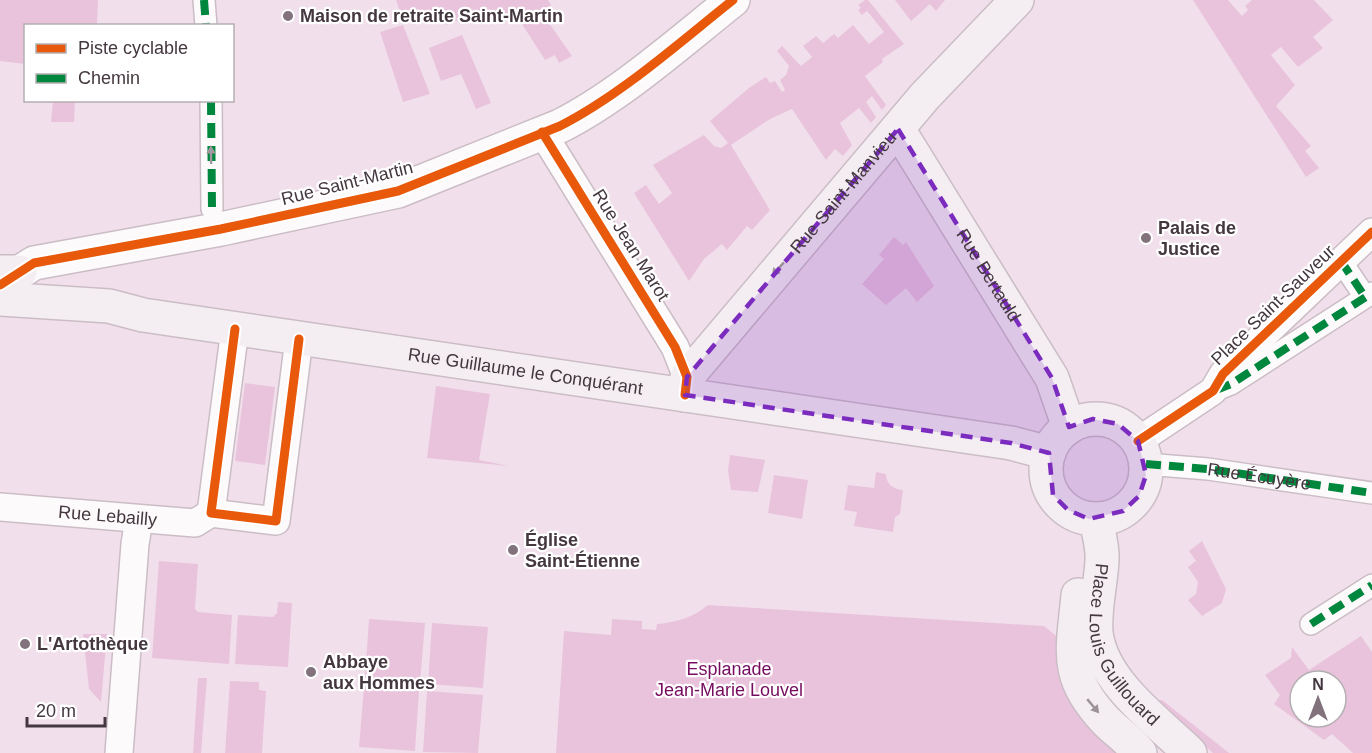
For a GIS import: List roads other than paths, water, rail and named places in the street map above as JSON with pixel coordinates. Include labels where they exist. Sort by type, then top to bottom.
[{"type":"main road","name":"Rue Saint-Manvieu","points":[[686,386],[925,96],[1017,0]]},
{"type":"main road","name":"Rue Bertauld","points":[[898,129],[1052,378],[1069,427]]},
{"type":"main road","name":"Rue Guillaume le Conquérant","points":[[0,299],[109,306],[143,315],[299,339],[686,386],[1011,443],[1049,453]]},
{"type":"main road","points":[[1094,419],[1118,424],[1142,452],[1143,486],[1132,504],[1113,516],[1087,517],[1068,510],[1053,495],[1047,474],[1049,453],[1060,434],[1069,427],[1094,419]]},
{"type":"main road","name":"Place Louis Guillouard","points":[[1087,517],[1072,653],[1075,676],[1087,699],[1140,753]]},
{"type":"main road","name":"Place Louis Guillouard","points":[[1087,517],[1102,558],[1096,615],[1096,633],[1100,650],[1108,668],[1122,687],[1190,753]]},
{"type":"street","points":[[204,0],[206,24]]},
{"type":"street","name":"Rue Saint-Martin","points":[[7,276],[34,263],[221,230],[398,191],[581,115],[660,59],[733,0]]},
{"type":"street","points":[[211,102],[212,209]]},
{"type":"street","name":"Rue Jean Marot","points":[[542,132],[675,347],[686,386]]},
{"type":"street","name":"Place Saint-Sauveur","points":[[1213,392],[1223,374],[1372,232]]},
{"type":"street","name":"Place Saint-Sauveur","points":[[1142,452],[1213,392],[1231,384],[1368,295],[1341,261]]},
{"type":"street","points":[[235,329],[211,513],[276,521],[299,339]]},
{"type":"street","name":"Rue Écuyère","points":[[1142,452],[1208,469],[1372,493]]},
{"type":"street","name":"Rue Lebailly","points":[[0,507],[195,523],[211,513]]},
{"type":"street","points":[[119,753],[135,544],[139,519]]},
{"type":"street","points":[[1311,624],[1372,585]]},
{"type":"place","name":"Maison de retraite Saint-Martin","points":[[288,16]]},
{"type":"place","name":"Palais de Justice","points":[[1146,238]]},
{"type":"place","name":"Église Saint-Étienne","points":[[513,550]]},
{"type":"place","name":"L'Artothèque","points":[[25,644]]},
{"type":"place","name":"Abbaye aux Hommes","points":[[311,672]]},
{"type":"park label","name":"Esplanade Jean-Marie Louvel","points":[[729,679]]}]
